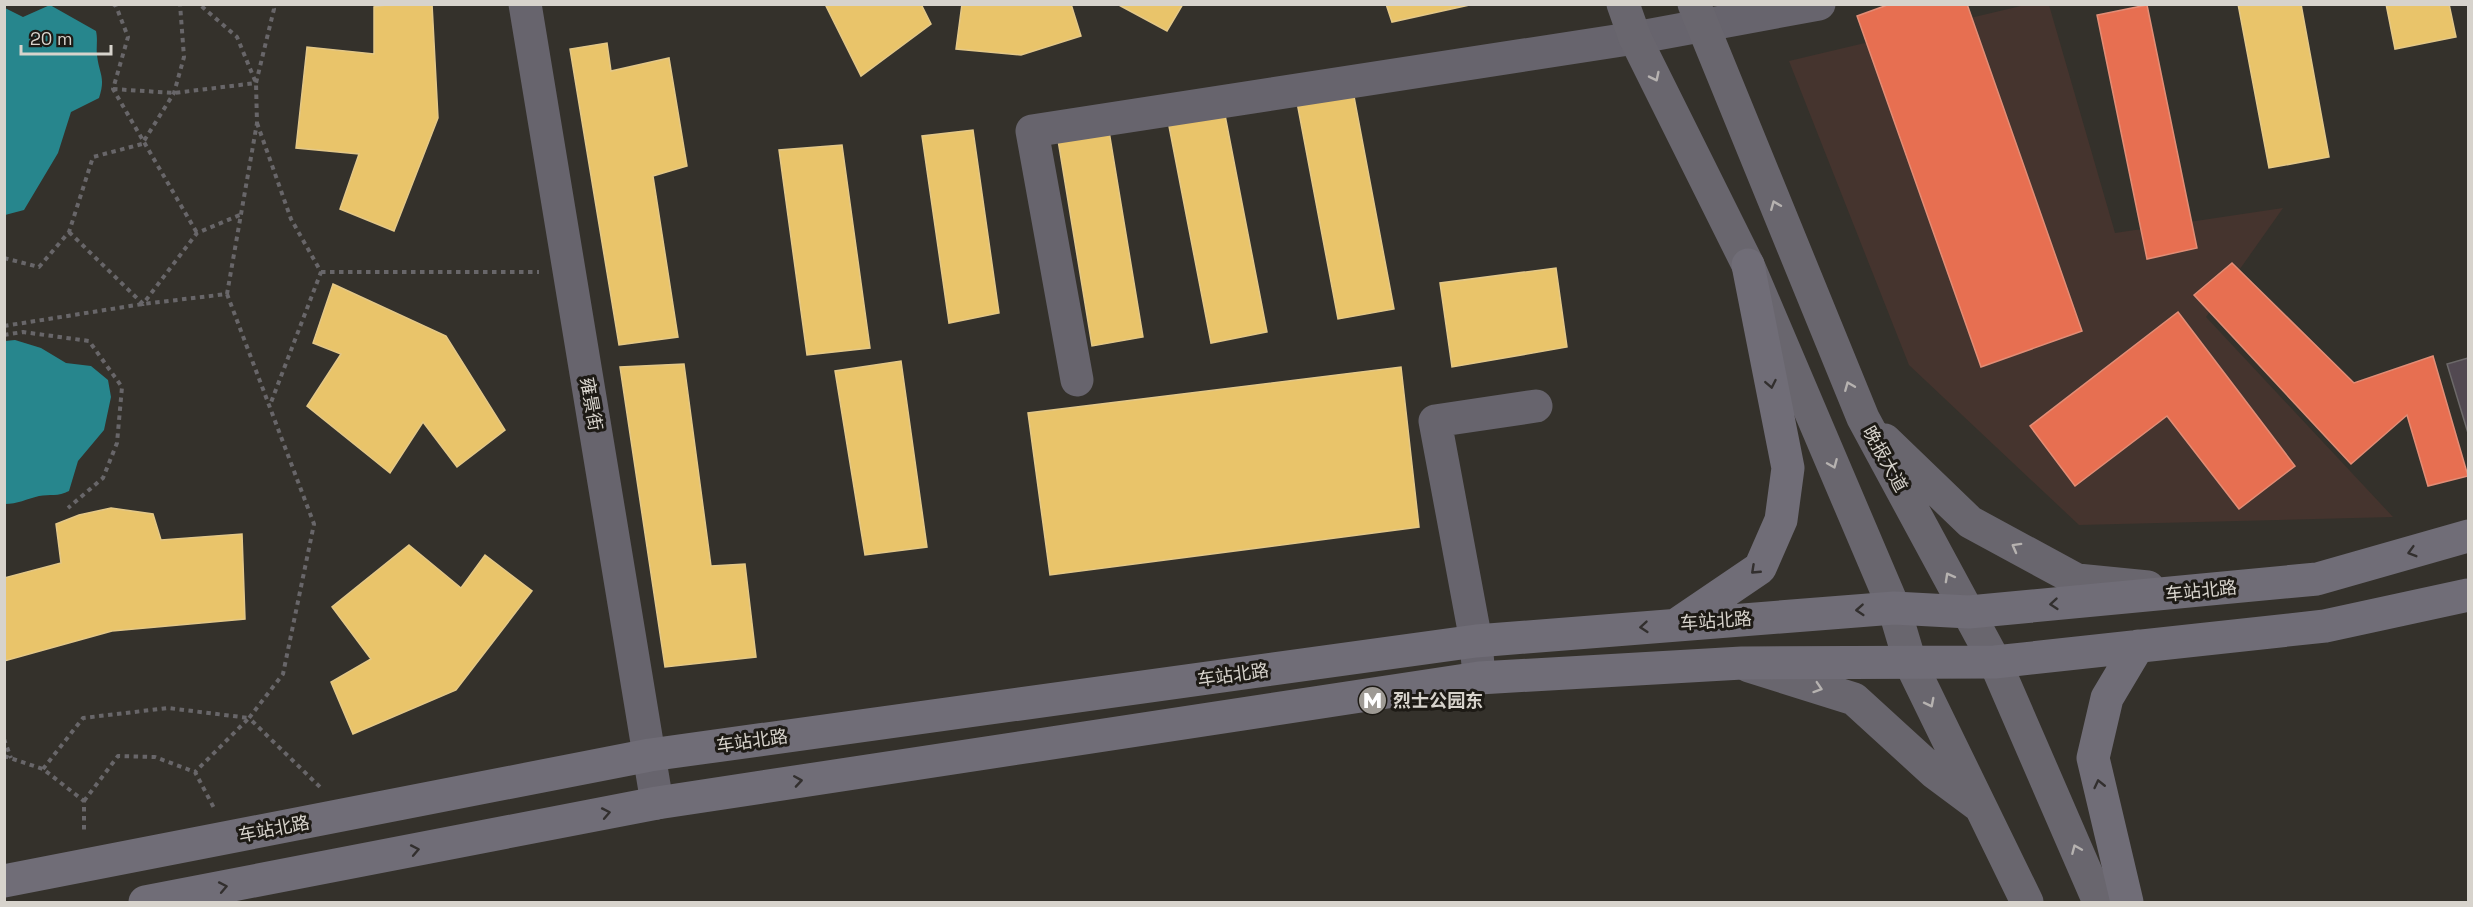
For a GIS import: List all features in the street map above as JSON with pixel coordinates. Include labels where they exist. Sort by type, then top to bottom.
[{"type":"main road","points":[[1623,4],[1635,38],[1748,265],[1894,608],[1910,662],[1984,809],[2027,902]]},
{"type":"main road","name":"晚报大道","points":[[1698,15],[1863,418],[1995,662],[2099,903]]},
{"type":"main road","points":[[1678,624],[1760,568],[1781,520],[1788,468],[1748,265]]},
{"type":"main road","points":[[1863,418],[1970,522],[2077,580],[2192,592]]},
{"type":"main road","name":"车站北路","points":[[4,881],[650,755],[1476,641],[1894,608],[1969,612],[2316,579],[2469,536]]},
{"type":"main road","points":[[145,903],[657,803],[1479,678],[1742,663],[1995,662],[2325,626],[2469,595]]},
{"type":"main road","points":[[2127,903],[2093,758],[2107,698],[2138,646]]},
{"type":"main road","points":[[1742,663],[1854,699],[1935,773],[1984,809]]},
{"type":"street","name":"雍景街","points":[[525,4],[657,803]]},
{"type":"street","points":[[1077,380],[1032,131],[1635,38],[1698,15],[1820,4]]},
{"type":"street","points":[[1479,678],[1476,641],[1436,421],[1536,406]]},
{"type":"path","points":[[113,4],[116,6],[128,37],[112,89],[142,144],[197,233]]},
{"type":"path","points":[[4,258],[39,267],[69,232],[93,157],[142,144],[174,93],[184,57],[180,4]]},
{"type":"path","points":[[199,4],[237,37],[256,83]]},
{"type":"path","points":[[195,772],[249,718],[283,674],[314,524],[227,294],[257,123],[256,83],[274,9],[272,4]]},
{"type":"path","points":[[112,89],[174,93],[256,83]]},
{"type":"path","points":[[257,123],[291,219],[321,272]]},
{"type":"path","points":[[142,304],[197,233],[240,214]]},
{"type":"path","points":[[69,232],[142,304]]},
{"type":"path","points":[[321,272],[569,272]]},
{"type":"path","points":[[269,406],[321,272]]},
{"type":"path","points":[[4,326],[142,304],[227,294]]},
{"type":"path","points":[[4,335],[23,332],[89,340],[122,387],[117,443],[103,478],[68,508]]},
{"type":"path","points":[[43,769],[83,718],[168,708],[249,718],[348,814]]},
{"type":"path","points":[[4,739],[11,758]]},
{"type":"path","points":[[4,756],[43,769],[84,801]]},
{"type":"path","points":[[85,866],[84,801],[118,756],[155,757],[195,772],[220,820],[226,838]]},
{"type":"shaded area","points":[[2025,5],[2049,5],[2115,233],[2283,208],[2206,317],[2393,517],[2079,525],[1909,365],[1789,61]]},
{"type":"water","points":[[50,5],[96,31],[97,55],[102,80],[101,91],[99,98],[71,112],[58,153],[24,210],[5,215],[5,8],[23,17]]},
{"type":"water","points":[[15,340],[41,348],[66,363],[91,366],[108,380],[111,397],[104,430],[78,461],[69,491],[5,504],[5,341]]},
{"type":"building: 住宅","points":[[392,4],[432,4],[438,118],[394,231],[340,209],[359,154],[296,148],[307,47],[374,54],[374,7]]},
{"type":"building: 住宅","points":[[825,4],[921,4],[931,24],[861,76]]},
{"type":"building: 住宅","points":[[962,4],[1071,4],[1081,36],[1021,55],[956,49]]},
{"type":"building: 住宅","points":[[1117,4],[1183,4],[1167,31]]},
{"type":"building: 住宅","points":[[1386,4],[1474,4],[1392,22]]},
{"type":"building: 住宅","points":[[2238,4],[2301,4],[2329,157],[2269,168]]},
{"type":"building: 住宅","points":[[2386,4],[2449,4],[2456,37],[2395,49]]},
{"type":"building: 住宅","points":[[607,43],[611,71],[669,58],[687,166],[653,176],[678,337],[619,345],[570,49]]},
{"type":"building: 住宅","points":[[1352,86],[1394,309],[1338,319],[1296,97]]},
{"type":"building: 住宅","points":[[1224,110],[1267,332],[1211,343],[1168,121]]},
{"type":"building: 住宅","points":[[1108,125],[1143,337],[1092,346],[1057,134]]},
{"type":"building: 住宅","points":[[973,130],[999,313],[949,323],[922,136]]},
{"type":"building: 住宅","points":[[842,145],[870,348],[807,355],[779,150]]},
{"type":"building: 住宅","points":[[1556,268],[1567,347],[1452,367],[1440,283]]},
{"type":"building: 住宅","points":[[333,284],[446,336],[505,430],[457,467],[423,422],[390,473],[307,406],[341,354],[313,343]]},
{"type":"building: 住宅","points":[[901,361],[927,547],[865,555],[835,371]]},
{"type":"building: 住宅","points":[[684,364],[711,566],[745,564],[756,657],[665,667],[620,367]]},
{"type":"building: 住宅","points":[[1401,367],[1419,527],[1050,575],[1028,413]]},
{"type":"building: 住宅","points":[[111,508],[153,514],[161,540],[242,534],[245,619],[112,631],[4,661],[4,578],[61,563],[56,524],[79,515]]},
{"type":"building: 住宅","points":[[409,545],[461,588],[485,555],[532,591],[456,690],[353,734],[331,682],[371,659],[332,607]]},
{"type":"building: 商业","points":[[1890,4],[1967,4],[2082,331],[1981,367],[1857,16]]},
{"type":"building: 商业","points":[[2147,5],[2197,248],[2147,259],[2097,15]]},
{"type":"building: 商业","points":[[2232,263],[2354,383],[2433,356],[2468,476],[2428,486],[2407,415],[2351,464],[2194,295]]},
{"type":"building: 商业","points":[[2178,312],[2295,466],[2239,509],[2167,416],[2075,486],[2030,426]]},
{"type":"building: 其他","points":[[2468,358],[2468,433],[2447,364]]},
{"type":"place","name":"烈士公园东","points":[[1372,701]]}]
